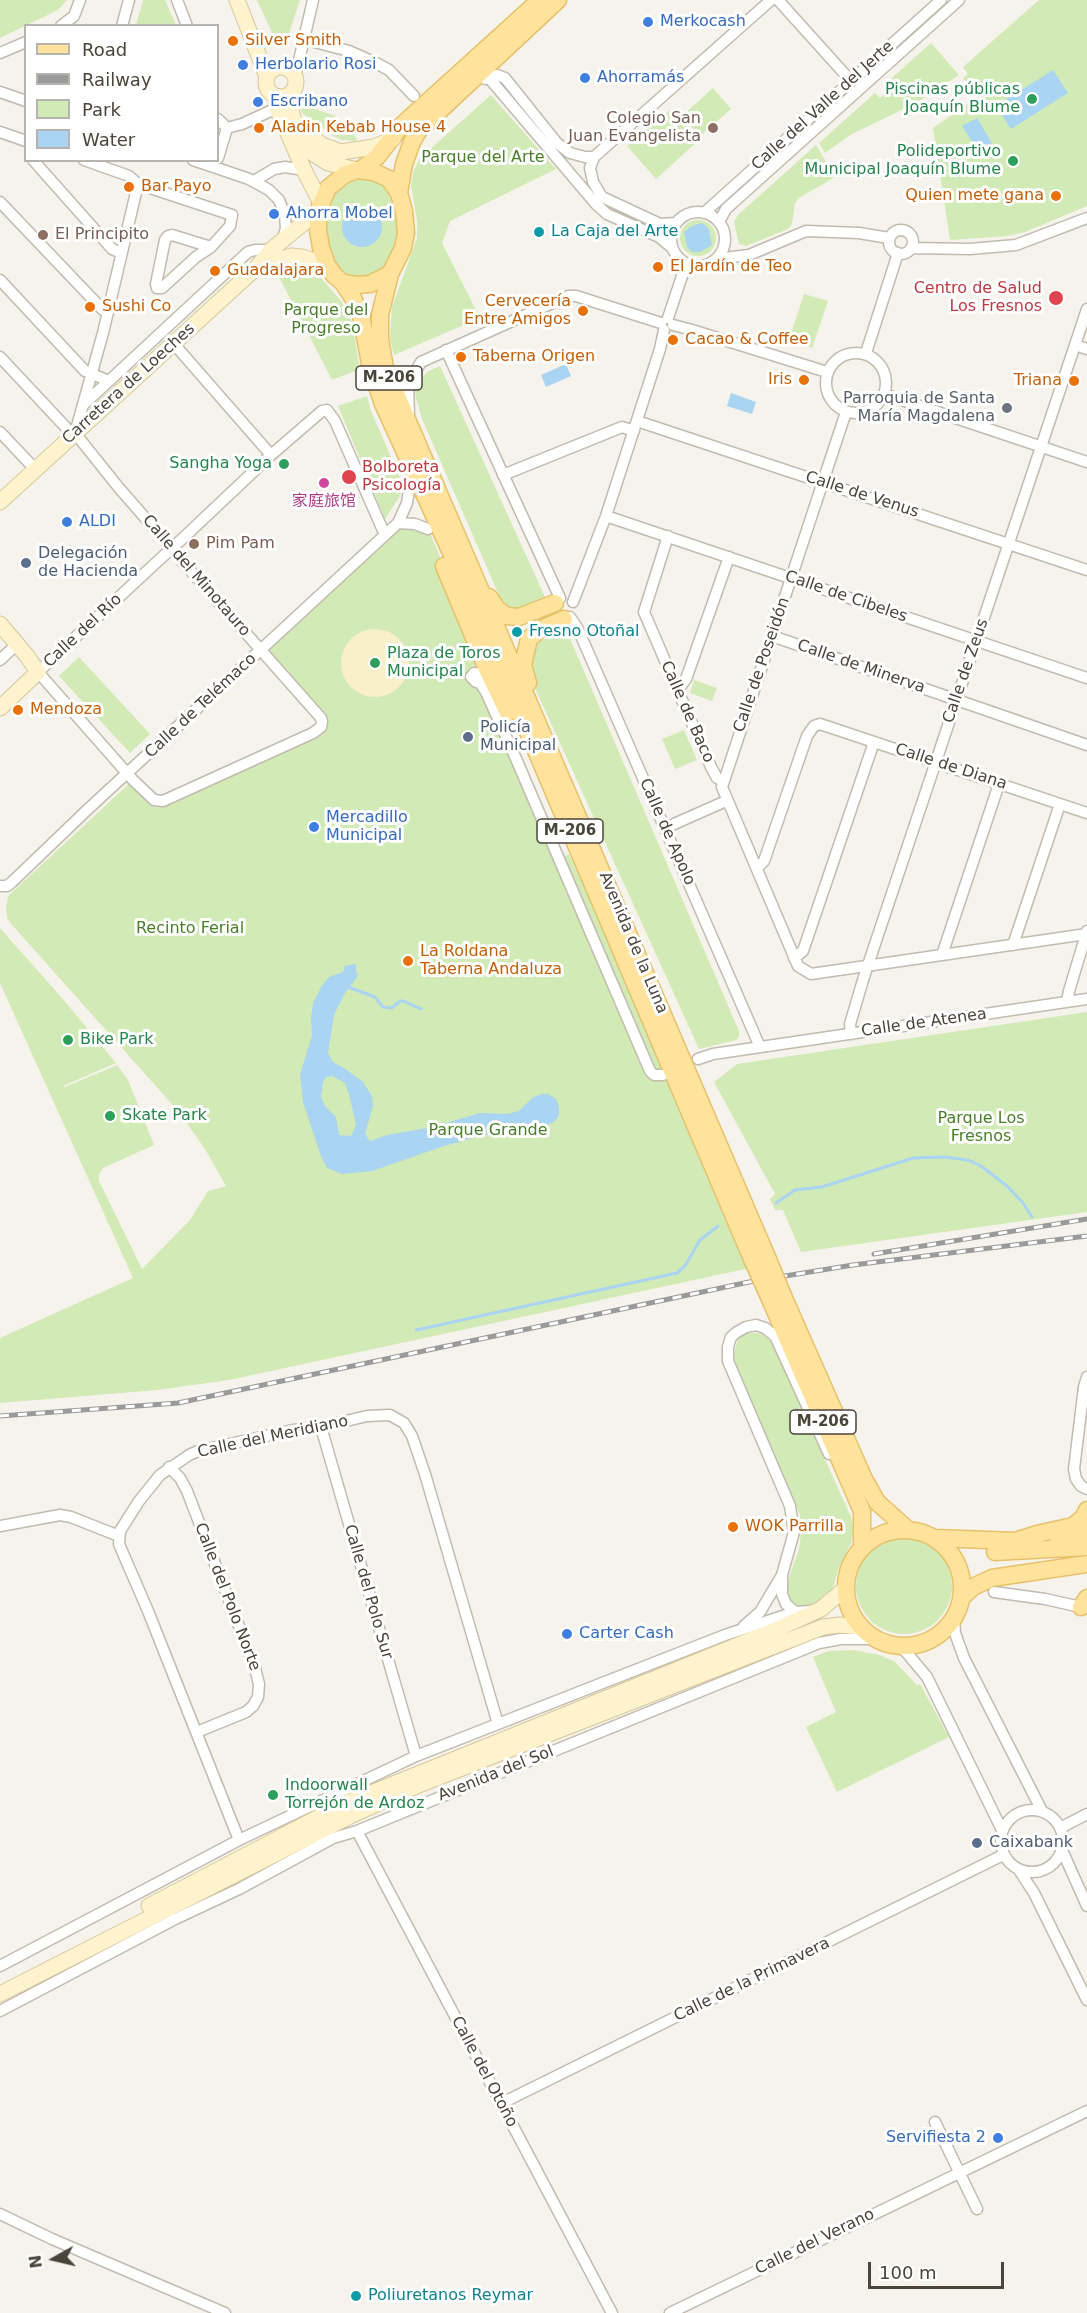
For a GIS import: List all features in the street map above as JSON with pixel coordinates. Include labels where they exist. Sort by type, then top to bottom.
[{"type":"main road","points":[[237,0],[279,72],[296,82],[291,93],[292,114],[303,142],[312,153],[328,163],[374,172],[389,179],[399,193]]},
{"type":"main road","points":[[247,0],[268,52],[279,72]]},
{"type":"main road","name":"M-206","points":[[390,274],[403,248],[406,233],[399,193],[411,142],[419,130],[462,88],[558,0]]},
{"type":"main road","points":[[320,207],[328,188],[336,180],[359,170],[377,157],[402,125],[533,3]]},
{"type":"main road","points":[[279,72],[267,89],[276,102],[320,207]]},
{"type":"main road","points":[[276,102],[291,93]]},
{"type":"main road","points":[[295,124],[322,145],[341,152],[375,147],[393,139]]},
{"type":"main road","name":"M-206","points":[[320,207],[318,230],[321,248],[327,266],[343,283]]},
{"type":"main road","name":"Carretera de Loeches","points":[[0,502],[257,267],[276,245],[320,207]]},
{"type":"main road","name":"Carretera de Loeches","points":[[257,267],[291,256],[302,257],[327,266]]},
{"type":"main road","points":[[343,283],[370,284],[390,274]]},
{"type":"main road","name":"Avenida de la Luna","points":[[390,274],[380,315],[380,339],[385,368],[402,427],[464,581],[574,824]]},
{"type":"main road","name":"Avenida de la Luna","points":[[343,283],[361,315],[372,369],[383,404],[402,427],[475,577],[574,824],[777,1298],[864,1479],[878,1502],[907,1530]]},
{"type":"main road","points":[[402,427],[410,483],[482,675],[532,761],[574,824]]},
{"type":"main road","points":[[475,577],[497,609],[507,616],[519,617],[557,600]]},
{"type":"main road","points":[[567,618],[539,630],[529,639],[523,665],[530,689],[557,750],[574,824]]},
{"type":"main road","points":[[0,624],[39,672]]},
{"type":"main road","name":"Calle del Río","points":[[0,708],[39,672]]},
{"type":"main road","name":"Avenida de la Luna","points":[[777,1298],[862,1511],[862,1548]]},
{"type":"main road","points":[[1015,1541],[1073,1526],[1083,1518],[1087,1510]]},
{"type":"main road","name":"M-206","points":[[846,1588],[848,1572],[854,1559],[862,1548],[882,1534],[907,1530],[921,1532],[940,1543],[1016,1552],[1087,1547]]},
{"type":"main road","points":[[940,1543],[1015,1541],[1087,1533]]},
{"type":"main road","points":[[846,1588],[853,1616],[861,1627],[877,1639],[901,1646],[927,1641],[939,1635],[954,1618],[961,1598],[962,1580],[956,1562],[940,1543]]},
{"type":"main road","points":[[961,1598],[973,1587],[992,1578],[1087,1564]]},
{"type":"main road","points":[[1065,1566],[1087,1578]]},
{"type":"main road","name":"Avenida del Sol","points":[[0,1994],[344,1804],[773,1631],[816,1611],[834,1600],[846,1588]]},
{"type":"main road","name":"Avenida del Sol","points":[[0,1983],[162,1905],[190,1897],[350,1816],[421,1784],[815,1630],[839,1625],[861,1627]]},
{"type":"street","points":[[64,24],[74,16],[80,0]]},
{"type":"street","points":[[123,24],[129,0]]},
{"type":"street","points":[[177,0],[186,24]]},
{"type":"street","points":[[279,72],[297,69],[313,0]]},
{"type":"street","points":[[675,224],[660,224],[602,197],[593,182],[590,168],[594,157],[771,0]]},
{"type":"street","points":[[778,0],[851,81]]},
{"type":"street","name":"Calle del Valle del Jerte","points":[[719,222],[726,209],[959,0]]},
{"type":"street","name":"Calle del Valle del Jerte","points":[[704,213],[937,1]]},
{"type":"street","points":[[303,39],[349,51],[376,63],[389,70],[414,96]]},
{"type":"street","points":[[0,53],[24,46]]},
{"type":"street","points":[[462,88],[497,75],[505,78],[557,142],[570,153],[585,158],[594,157]]},
{"type":"street","points":[[489,78],[607,214],[659,237],[686,264],[696,267],[708,265],[716,259],[725,242]]},
{"type":"street","points":[[0,92],[24,100]]},
{"type":"street","points":[[227,128],[242,124],[276,102]]},
{"type":"street","points":[[219,120],[227,128]]},
{"type":"street","points":[[219,153],[227,128]]},
{"type":"street","points":[[0,132],[24,140]]},
{"type":"street","points":[[12,136],[24,150]]},
{"type":"street","points":[[35,162],[112,249],[121,253]]},
{"type":"street","points":[[90,162],[129,176],[138,184],[232,215],[230,226],[211,247],[196,257],[162,288],[157,288],[165,240],[168,236],[172,235],[211,247]]},
{"type":"street","points":[[216,162],[269,190],[279,200],[285,215],[286,229],[276,245]]},
{"type":"street","points":[[254,181],[274,169],[285,167],[304,170]]},
{"type":"street","points":[[74,434],[108,313],[138,184]]},
{"type":"street","points":[[0,202],[108,313]]},
{"type":"street","points":[[671,247],[670,239],[675,224],[688,214],[704,213],[719,222],[723,228],[725,242],[735,253],[743,256]]},
{"type":"street","points":[[910,248],[911,236],[905,231],[896,231],[890,238],[891,248],[898,253],[903,253],[910,248],[970,249],[1016,246],[1087,218]]},
{"type":"street","points":[[716,259],[743,256],[806,231],[859,233],[890,238]]},
{"type":"street","name":"Carretera de Loeches","points":[[82,405],[248,252],[276,245]]},
{"type":"street","points":[[866,353],[898,253]]},
{"type":"street","points":[[573,602],[567,597],[557,600],[553,608],[555,614],[567,618],[575,610],[573,602],[606,516],[686,264]]},
{"type":"street","points":[[0,280],[85,371],[92,375]]},
{"type":"street","points":[[402,427],[408,384],[421,362],[568,296],[576,296],[692,330],[827,372]]},
{"type":"street","name":"Calle de Zeus","points":[[851,1034],[850,1024],[868,966],[1087,309]]},
{"type":"street","points":[[174,344],[271,455]]},
{"type":"street","points":[[1075,345],[1087,349]]},
{"type":"street","points":[[446,350],[557,600]]},
{"type":"street","points":[[853,352],[866,353],[876,359],[884,369],[887,382],[884,394],[878,404],[870,410],[858,413],[846,412],[835,405],[828,396],[825,384],[827,372],[832,362],[842,355],[853,352]]},
{"type":"street","name":"Calle del Minotauro","points":[[0,357],[74,434],[321,718],[321,727],[313,733],[163,801],[154,800],[128,774]]},
{"type":"street","name":"Carretera de Loeches","points":[[92,375],[109,381]]},
{"type":"street","points":[[884,394],[1087,462]]},
{"type":"street","name":"Calle del Río","points":[[39,672],[271,455],[316,415],[327,410],[335,421],[385,536]]},
{"type":"street","name":"Calle de Poseidón","points":[[723,781],[846,412]]},
{"type":"street","name":"Calle de Venus","points":[[503,475],[622,427],[635,426],[823,482],[1087,570]]},
{"type":"street","points":[[0,432],[35,469]]},
{"type":"street","name":"Calle de Telémaco","points":[[2,887],[12,882],[385,536],[398,523],[407,503],[410,483]]},
{"type":"street","name":"Calle de Cibeles","points":[[606,516],[1087,678]]},
{"type":"street","points":[[398,523],[415,524],[428,529]]},
{"type":"street","name":"Calle de Baco","points":[[668,537],[644,612],[711,766],[717,778],[723,781],[726,801],[757,868],[794,958],[798,966],[811,975],[868,966]]},
{"type":"street","points":[[678,690],[686,679],[729,557]]},
{"type":"street","name":"Calle de Apolo","points":[[567,618],[578,629],[760,1047]]},
{"type":"street","name":"Calle de Minerva","points":[[772,636],[1087,745]]},
{"type":"street","points":[[0,660],[17,644]]},
{"type":"street","points":[[39,672],[128,774]]},
{"type":"street","points":[[482,675],[486,692],[650,1071],[654,1075],[663,1075]]},
{"type":"street","name":"Calle de Diana","points":[[757,868],[764,861],[807,736],[814,726],[825,725],[1087,813]]},
{"type":"street","points":[[794,958],[803,951],[874,742]]},
{"type":"street","points":[[942,955],[999,784]]},
{"type":"street","points":[[665,828],[726,801]]},
{"type":"street","points":[[1013,945],[1060,804]]},
{"type":"street","points":[[868,966],[1087,933],[1067,1002]]},
{"type":"street","name":"Calle de Atenea","points":[[698,1059],[713,1054],[1087,999]]},
{"type":"street","points":[[739,1630],[760,1612],[782,1575],[794,1532],[790,1506],[728,1360],[728,1347],[732,1337],[746,1327],[756,1325],[765,1328],[775,1336],[837,1470],[862,1511]]},
{"type":"street","points":[[1087,1377],[1074,1469],[1076,1479],[1081,1486],[1087,1489]]},
{"type":"street","name":"Calle del Meridiano","points":[[118,1536],[139,1501],[169,1467],[198,1451],[381,1414],[398,1418],[408,1428],[425,1474],[498,1724]]},
{"type":"street","name":"Calle del Polo Sur","points":[[321,1427],[416,1756]]},
{"type":"street","name":"Calle del Polo Norte","points":[[169,1467],[180,1478],[187,1491],[255,1668],[259,1684],[258,1697],[246,1712],[197,1732]]},
{"type":"street","points":[[0,1526],[60,1515],[71,1517],[118,1536],[122,1555],[148,1611],[239,1840]]},
{"type":"street","points":[[782,1575],[782,1594],[786,1604],[795,1612]]},
{"type":"street","points":[[994,1592],[1085,1605]]},
{"type":"street","points":[[0,1966],[239,1840],[416,1756],[739,1630],[795,1612],[816,1611]]},
{"type":"street","points":[[954,1618],[955,1633],[964,1658],[1042,1811]]},
{"type":"street","name":"Avenida del Sol","points":[[0,2011],[175,1919],[249,1884],[333,1838],[357,1831],[819,1643],[841,1639],[877,1639]]},
{"type":"street","points":[[901,1646],[927,1677],[1002,1830]]},
{"type":"street","points":[[1031,1810],[1042,1811],[1054,1819],[1060,1828],[1063,1839],[1062,1850],[1055,1862],[1046,1869],[1030,1873],[1019,1870],[1003,1855],[1000,1841],[1002,1830],[1008,1820],[1016,1814],[1031,1810]]},
{"type":"street","points":[[1060,1828],[1087,1814]]},
{"type":"street","name":"Calle del Otoño","points":[[357,1831],[612,2313]]},
{"type":"street","points":[[1062,1850],[1087,1906]]},
{"type":"street","points":[[190,1897],[236,1882],[305,1852]]},
{"type":"street","name":"Calle de la Primavera","points":[[500,2104],[1003,1855]]},
{"type":"street","points":[[1019,1870],[1034,1893],[1087,2000]]},
{"type":"street","name":"Calle del Verano","points":[[670,2313],[959,2171],[1087,2111]]},
{"type":"street","points":[[935,2122],[977,2209]]},
{"type":"street","points":[[0,2214],[52,2239],[225,2313]]},
{"type":"green space","points":[[0,0],[67,0],[58,10],[29,24],[24,24],[24,26],[0,38]]},
{"type":"green space","points":[[143,0],[165,0],[176,24],[136,24]]},
{"type":"green space","points":[[257,0],[300,0],[288,37],[281,40],[275,39]]},
{"type":"green space","name":"Polideportivo Municipal Joaquín Blume","points":[[1039,0],[1087,0],[1087,206],[1025,232],[1008,236],[950,240],[933,128],[977,97],[963,78],[968,74],[963,67]]},
{"type":"green space","points":[[931,43],[959,75],[918,102],[850,135],[825,153],[819,143],[875,93],[880,98],[888,91],[884,85]]},
{"type":"green space","points":[[713,88],[731,109],[700,136],[682,116]]},
{"type":"green space","name":"Parque del Arte","points":[[491,95],[556,169],[450,221],[442,243],[480,318],[394,355],[390,339],[392,307],[417,238],[417,220],[411,186],[413,173],[419,159]]},
{"type":"green space","points":[[301,106],[336,116],[340,122],[325,130],[302,113]]},
{"type":"green space","points":[[671,109],[699,140],[656,179],[627,146]]},
{"type":"green space","points":[[344,124],[357,139],[356,141],[342,140],[331,135]]},
{"type":"green space","points":[[816,145],[835,177],[799,198],[795,203],[792,224],[788,229],[746,246],[739,244],[734,222],[738,215]]},
{"type":"green space","points":[[360,177],[383,182],[396,202],[398,234],[395,249],[385,267],[371,277],[351,277],[343,273],[329,255],[325,223],[337,190],[347,181]]},
{"type":"green space","points":[[698,220],[711,225],[716,238],[711,251],[698,256],[685,251],[680,238],[685,225]]},
{"type":"green space","name":"Parque del Progreso","points":[[295,265],[308,267],[316,272],[342,302],[352,322],[360,369],[332,380],[276,271]]},
{"type":"green space","points":[[804,294],[828,301],[812,348],[789,340]]},
{"type":"green space","points":[[440,366],[545,597],[518,608],[507,608],[502,602],[422,419],[415,394],[417,384],[427,372]]},
{"type":"green space","points":[[367,396],[371,411],[401,480],[400,496],[385,519],[338,406]]},
{"type":"green space","points":[[396,525],[428,529],[453,586],[480,674],[560,859],[569,854],[628,980],[750,1268],[229,1380],[157,1390],[0,1403],[0,1338],[133,1278],[0,983],[0,928],[116,1063],[63,1086],[117,1065],[128,1080],[154,1145],[103,1168],[99,1174],[99,1181],[142,1269],[190,1220],[208,1191],[226,1186],[205,1149],[179,1112],[13,926],[7,918],[8,896],[133,780],[154,800],[313,733],[322,722],[261,650]]},
{"type":"green space","points":[[562,632],[568,634],[739,1031],[739,1037],[736,1040],[699,1049],[534,686],[530,670],[533,644]]},
{"type":"green space","points":[[79,657],[150,734],[130,753],[59,676]]},
{"type":"green space","points":[[694,680],[717,688],[712,701],[690,693]]},
{"type":"green space","points":[[684,730],[697,760],[675,769],[662,739]]},
{"type":"green space","name":"Parque Los Fresnos","points":[[1087,1012],[1087,1212],[801,1252],[783,1210],[775,1210],[770,1199],[775,1194],[714,1082],[737,1064]]},
{"type":"green space","points":[[747,1332],[762,1334],[772,1342],[851,1517],[854,1531],[851,1543],[839,1567],[832,1591],[815,1604],[794,1606],[788,1599],[785,1589],[799,1549],[800,1515],[736,1366],[734,1354],[738,1339]]},
{"type":"green space","points":[[904,1538],[922,1542],[938,1552],[948,1568],[952,1586],[948,1604],[938,1620],[922,1630],[904,1634],[886,1630],[870,1620],[860,1604],[856,1586],[860,1568],[870,1552],[886,1542]]},
{"type":"green space","points":[[853,1650],[880,1655],[895,1662],[917,1685],[920,1684],[949,1737],[837,1792],[806,1727],[836,1712],[813,1657],[829,1651]]},
{"type":"sand","points":[[375,629],[388,632],[399,639],[406,650],[409,663],[406,676],[399,687],[388,694],[375,697],[362,694],[351,687],[344,676],[341,663],[344,650],[351,639],[362,632]]},
{"type":"water","name":"Piscinas públicas Joaquín Blume","points":[[1053,70],[1068,93],[1011,129],[996,106]]},
{"type":"water","points":[[977,118],[992,143],[978,151],[962,126]]},
{"type":"water","points":[[362,207],[376,213],[382,227],[376,241],[362,247],[348,241],[342,227],[348,213]]},
{"type":"water","points":[[701,223],[709,230],[712,245],[700,252],[692,252],[687,247],[684,232]]},
{"type":"water","points":[[566,364],[571,376],[546,387],[541,375]]},
{"type":"water","points":[[731,393],[756,402],[752,414],[727,406]]},
{"type":"water","points":[[356,964],[358,976],[345,993],[334,1015],[328,1053],[333,1062],[363,1082],[372,1096],[373,1106],[365,1134],[370,1141],[387,1135],[433,1127],[480,1113],[507,1114],[519,1111],[532,1098],[541,1094],[548,1094],[556,1099],[559,1115],[555,1121],[548,1125],[510,1128],[444,1146],[372,1171],[342,1174],[327,1168],[303,1102],[300,1074],[312,1036],[313,1003],[329,977],[343,972],[345,966]],"holes":[[[332,1076],[345,1083],[356,1125],[351,1136],[339,1135],[336,1117],[325,1106],[321,1097],[326,1077]]]},
{"type":"waterway","points":[[348,987],[375,997],[383,1007],[392,1008],[403,1001],[421,1009]]},
{"type":"waterway","points":[[776,1203],[795,1190],[822,1187],[913,1158],[945,1157],[968,1160],[981,1166],[1007,1186],[1032,1217]]},
{"type":"waterway","points":[[416,1330],[677,1273],[685,1266],[700,1240],[718,1226]]},
{"type":"railway","points":[[874,1254],[1087,1219]]},
{"type":"railway","points":[[0,1416],[178,1403],[754,1281],[853,1265],[1087,1236]]},
{"type":"place","name":"Merkocash","points":[[648,22]]},
{"type":"place","name":"Silver Smith","points":[[233,41]]},
{"type":"place","name":"Herbolario Rosi","points":[[243,65]]},
{"type":"place","name":"Ahorramás","points":[[585,78]]},
{"type":"place","name":"Piscinas públicas Joaquín Blume","points":[[1032,99]]},
{"type":"place","name":"Escribano","points":[[258,102]]},
{"type":"place","name":"Aladin Kebab House 4","points":[[259,128]]},
{"type":"place","name":"Colegio San Juan Evangelista","points":[[713,128]]},
{"type":"place","name":"Polideportivo Municipal Joaquín Blume","points":[[1013,161]]},
{"type":"place","name":"Bar Payo","points":[[129,187]]},
{"type":"place","name":"Quien mete gana","points":[[1056,196]]},
{"type":"place","name":"Ahorra Mobel","points":[[274,214]]},
{"type":"place","name":"La Caja del Arte","points":[[539,232]]},
{"type":"place","name":"El Principito","points":[[43,235]]},
{"type":"place","name":"El Jardín de Teo","points":[[658,267]]},
{"type":"place","name":"Guadalajara","points":[[215,271]]},
{"type":"place","name":"Centro de Salud Los Fresnos","points":[[1056,298]]},
{"type":"place","name":"Sushi Co","points":[[90,307]]},
{"type":"place","name":"Cervecería Entre Amigos","points":[[583,311]]},
{"type":"place","name":"Cacao & Coffee","points":[[673,340]]},
{"type":"place","name":"Taberna Origen","points":[[461,357]]},
{"type":"place","name":"Iris","points":[[804,380]]},
{"type":"place","name":"Triana","points":[[1074,381]]},
{"type":"place","name":"Parroquia de Santa María Magdalena","points":[[1007,408]]},
{"type":"place","name":"Sangha Yoga","points":[[284,464]]},
{"type":"place","name":"Bolboreta Psicología","points":[[349,477]]},
{"type":"place","name":"家庭旅馆","points":[[324,483]]},
{"type":"place","name":"ALDI","points":[[67,522]]},
{"type":"place","name":"Pim Pam","points":[[194,544]]},
{"type":"place","name":"Delegación de Hacienda","points":[[26,563]]},
{"type":"place","name":"Fresno Otoñal","points":[[517,632]]},
{"type":"place","name":"Plaza de Toros Municipal","points":[[375,663]]},
{"type":"place","name":"Mendoza","points":[[18,710]]},
{"type":"place","name":"Policía Municipal","points":[[468,737]]},
{"type":"place","name":"Mercadillo Municipal","points":[[314,827]]},
{"type":"place","name":"La Roldana Taberna Andaluza","points":[[408,961]]},
{"type":"place","name":"Bike Park","points":[[68,1040]]},
{"type":"place","name":"Skate Park","points":[[110,1116]]},
{"type":"place","name":"WOK Parrilla","points":[[733,1527]]},
{"type":"place","name":"Carter Cash","points":[[567,1634]]},
{"type":"place","name":"Indoorwall Torrejón de Ardoz","points":[[273,1795]]},
{"type":"place","name":"Caixabank","points":[[977,1843]]},
{"type":"place","name":"Servifiesta 2","points":[[998,2138]]},
{"type":"place","name":"Poliuretanos Reymar","points":[[356,2296]]},
{"type":"park label","name":"Recinto Ferial","points":[[190,929]]},
{"type":"park label","name":"Parque Grande","points":[[488,1131]]}]
